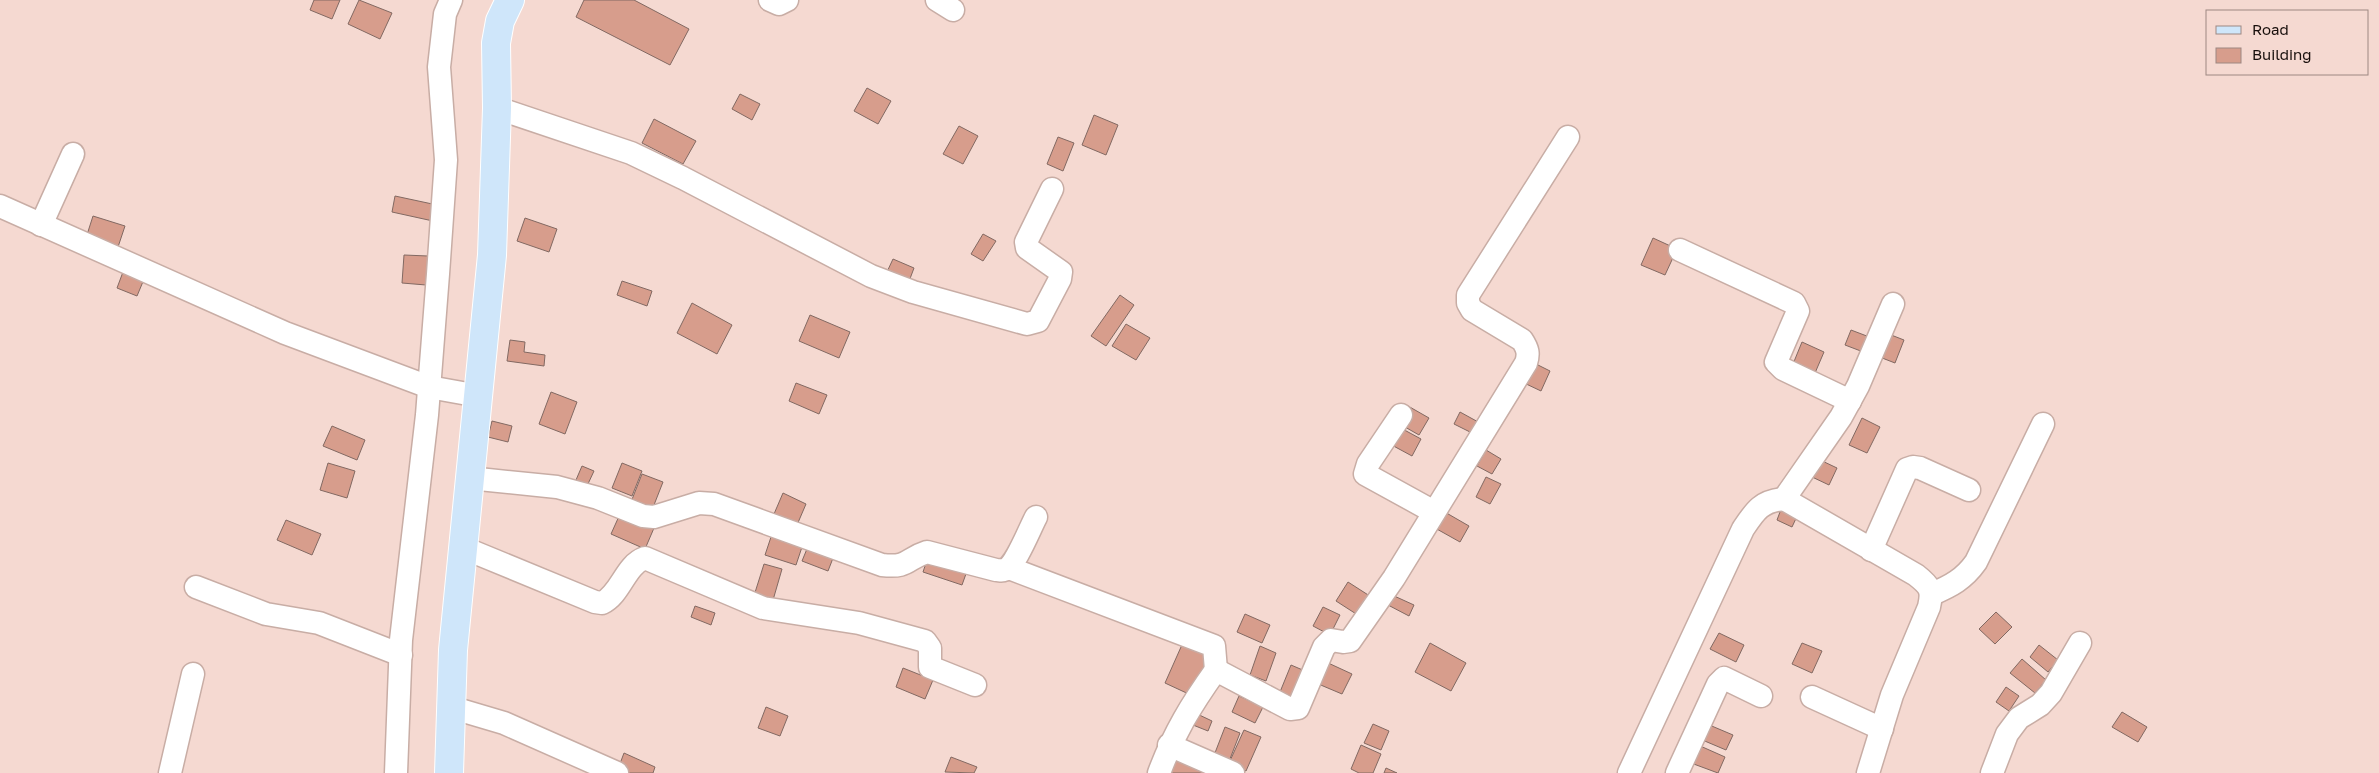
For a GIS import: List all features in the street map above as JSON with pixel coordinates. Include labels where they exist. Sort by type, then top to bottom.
[{"type":"main road","points":[[449,773],[453,650],[464,548],[472,395],[492,255],[497,108],[496,43],[500,21],[510,0]]},
{"type":"street","points":[[396,773],[401,655],[436,388],[446,160],[440,67],[445,14],[451,0]]},
{"type":"street","points":[[770,0],[779,4],[788,0]]},
{"type":"street","points":[[497,108],[631,153],[871,276],[913,292],[1027,324],[1038,321],[1060,279],[1061,272],[1027,248],[1026,242],[1052,189]]},
{"type":"street","points":[[1216,670],[1290,708],[1298,708],[1324,647],[1331,640],[1350,641],[1394,578],[1526,363],[1527,347],[1522,340],[1472,310],[1468,302],[1468,296],[1568,137]]},
{"type":"street","points":[[41,225],[73,154]]},
{"type":"street","points":[[0,206],[285,333],[436,388],[472,395]]},
{"type":"street","points":[[1680,250],[1794,303],[1798,311],[1777,357],[1778,366],[1850,400]]},
{"type":"street","points":[[1784,499],[1841,417],[1893,304]]},
{"type":"street","points":[[1401,415],[1368,464],[1365,474],[1434,512]]},
{"type":"street","points":[[1932,594],[1956,584],[1976,562],[2043,424]]},
{"type":"street","points":[[1871,550],[1907,470],[1912,467],[1920,468],[1969,490]]},
{"type":"street","points":[[469,478],[557,487],[598,498],[643,516],[654,517],[688,505],[714,504],[882,565],[896,566],[905,564],[927,552],[996,570],[1004,570],[1010,567],[1036,517]]},
{"type":"street","points":[[1629,773],[1743,529],[1755,511],[1764,504],[1771,500],[1784,499],[1916,575],[1926,583],[1932,594],[1929,607],[1892,695],[1868,773]]},
{"type":"street","points":[[464,548],[595,602],[602,603],[612,596],[635,564],[645,558],[764,608],[859,623],[925,641],[930,648],[930,667],[975,685]]},
{"type":"street","points":[[1010,567],[1214,646],[1216,670],[1188,710],[1170,745],[1159,773]]},
{"type":"street","points":[[196,587],[266,614],[319,623],[401,655]]},
{"type":"street","points":[[1992,773],[2007,734],[2019,718],[2040,705],[2051,693],[2080,643]]},
{"type":"street","points":[[170,773],[193,674]]},
{"type":"street","points":[[1677,773],[1718,684],[1724,678],[1761,696]]},
{"type":"street","points":[[1812,697],[1882,729]]},
{"type":"street","points":[[450,707],[504,723],[613,772]]},
{"type":"street","points":[[1170,745],[1233,773]]},
{"type":"building","points":[[314,0],[340,0],[332,19],[310,10]]},
{"type":"building","points":[[359,0],[392,13],[380,39],[348,24]]},
{"type":"building","points":[[584,0],[634,0],[689,29],[670,65],[576,17]]},
{"type":"building","points":[[867,88],[891,101],[878,124],[854,111]]},
{"type":"building","points":[[740,94],[760,104],[752,120],[732,109]]},
{"type":"building","points":[[1094,115],[1118,125],[1106,155],[1082,145]]},
{"type":"building","points":[[654,119],[696,141],[683,164],[642,143]]},
{"type":"building","points":[[959,126],[978,136],[963,164],[943,154]]},
{"type":"building","points":[[1058,137],[1074,143],[1063,171],[1047,164]]},
{"type":"building","points":[[395,196],[437,205],[433,221],[392,212]]},
{"type":"building","points":[[93,216],[125,226],[117,250],[85,241]]},
{"type":"building","points":[[525,218],[557,229],[549,252],[517,241]]},
{"type":"building","points":[[983,234],[996,241],[983,261],[971,254]]},
{"type":"building","points":[[1653,238],[1677,249],[1665,275],[1641,265]]},
{"type":"building","points":[[404,255],[428,256],[426,285],[402,283]]},
{"type":"building","points":[[893,259],[914,268],[908,284],[886,274]]},
{"type":"building","points":[[126,264],[147,272],[137,296],[117,288]]},
{"type":"building","points":[[622,281],[652,291],[647,306],[617,295]]},
{"type":"building","points":[[1120,295],[1134,305],[1106,346],[1091,336]]},
{"type":"building","points":[[692,303],[732,325],[717,354],[677,333]]},
{"type":"building","points":[[810,315],[850,332],[839,358],[799,341]]},
{"type":"building","points":[[1126,324],[1150,338],[1136,360],[1112,346]]},
{"type":"building","points":[[1851,330],[1872,338],[1866,353],[1845,345]]},
{"type":"building","points":[[1886,333],[1904,340],[1895,363],[1877,356]]},
{"type":"building","points":[[510,340],[525,342],[524,352],[545,355],[544,366],[507,361]]},
{"type":"building","points":[[1802,342],[1824,352],[1815,373],[1793,364]]},
{"type":"building","points":[[1532,362],[1550,371],[1541,391],[1522,382]]},
{"type":"building","points":[[796,383],[827,395],[819,414],[789,401]]},
{"type":"building","points":[[551,392],[577,402],[565,434],[539,424]]},
{"type":"building","points":[[1408,406],[1429,418],[1419,435],[1398,423]]},
{"type":"building","points":[[1460,412],[1480,423],[1474,434],[1454,424]]},
{"type":"building","points":[[1862,418],[1880,427],[1867,453],[1849,445]]},
{"type":"building","points":[[492,421],[512,426],[508,442],[488,437]]},
{"type":"building","points":[[332,426],[365,440],[357,460],[323,446]]},
{"type":"building","points":[[1397,426],[1421,439],[1412,456],[1388,443]]},
{"type":"building","points":[[1486,450],[1501,459],[1492,474],[1477,466]]},
{"type":"building","points":[[1818,459],[1837,468],[1829,485],[1810,476]]},
{"type":"building","points":[[328,463],[355,471],[347,498],[320,490]]},
{"type":"building","points":[[622,463],[642,471],[632,496],[612,488]]},
{"type":"building","points":[[582,466],[594,471],[587,486],[576,480]]},
{"type":"building","points":[[642,474],[663,482],[652,510],[631,502]]},
{"type":"building","points":[[1486,477],[1501,484],[1490,504],[1476,497]]},
{"type":"building","points":[[783,493],[806,504],[797,525],[774,514]]},
{"type":"building","points":[[1783,504],[1799,512],[1792,527],[1777,520]]},
{"type":"building","points":[[1443,511],[1469,526],[1460,542],[1435,528]]},
{"type":"building","points":[[620,514],[654,528],[645,549],[611,534]]},
{"type":"building","points":[[286,520],[321,534],[312,555],[277,540]]},
{"type":"building","points":[[772,534],[803,544],[796,565],[765,555]]},
{"type":"building","points":[[809,544],[835,553],[828,571],[802,561]]},
{"type":"building","points":[[928,557],[967,571],[962,585],[923,572]]},
{"type":"building","points":[[764,564],[782,569],[771,607],[752,602]]},
{"type":"building","points":[[1348,582],[1376,600],[1364,619],[1336,601]]},
{"type":"building","points":[[1392,595],[1414,605],[1409,616],[1388,605]]},
{"type":"building","points":[[695,606],[715,613],[711,625],[691,617]]},
{"type":"building","points":[[1323,607],[1340,615],[1330,635],[1313,626]]},
{"type":"building","points":[[1996,612],[2012,627],[1995,644],[1979,629]]},
{"type":"building","points":[[1245,614],[1270,625],[1262,643],[1237,632]]},
{"type":"building","points":[[1719,633],[1744,645],[1736,662],[1710,649]]},
{"type":"building","points":[[1185,638],[1214,652],[1193,696],[1165,683]]},
{"type":"building","points":[[1430,643],[1466,663],[1451,691],[1415,672]]},
{"type":"building","points":[[1802,643],[1822,651],[1812,673],[1792,664]]},
{"type":"building","points":[[2039,645],[2058,660],[2048,672],[2030,657]]},
{"type":"building","points":[[1260,646],[1276,653],[1266,681],[1250,675]]},
{"type":"building","points":[[2022,659],[2046,680],[2035,693],[2010,673]]},
{"type":"building","points":[[1326,662],[1352,674],[1342,694],[1316,683]]},
{"type":"building","points":[[1291,665],[1312,674],[1301,700],[1280,692]]},
{"type":"building","points":[[903,668],[933,680],[925,699],[896,687]]},
{"type":"building","points":[[2006,687],[2019,696],[2009,711],[1996,702]]},
{"type":"building","points":[[1239,696],[1263,707],[1255,723],[1232,712]]},
{"type":"building","points":[[766,707],[788,716],[780,736],[758,728]]},
{"type":"building","points":[[1193,712],[1212,721],[1208,731],[1188,723]]},
{"type":"building","points":[[2122,712],[2147,727],[2138,742],[2112,727]]},
{"type":"building","points":[[1373,724],[1389,731],[1381,750],[1364,743]]},
{"type":"building","points":[[1707,724],[1733,735],[1726,750],[1700,739]]},
{"type":"building","points":[[1225,727],[1240,733],[1228,764],[1213,758]]},
{"type":"building","points":[[1244,730],[1261,737],[1246,771],[1229,763]]},
{"type":"building","points":[[1361,745],[1381,754],[1373,773],[1359,773],[1351,769]]},
{"type":"building","points":[[1698,745],[1725,757],[1718,773],[1691,763]]},
{"type":"building","points":[[1177,752],[1206,765],[1203,773],[1167,773]]},
{"type":"building","points":[[624,753],[655,767],[653,773],[628,773],[618,769]]},
{"type":"building","points":[[951,757],[977,767],[974,773],[945,772]]},
{"type":"building","points":[[1386,768],[1397,773],[1384,773]]}]
